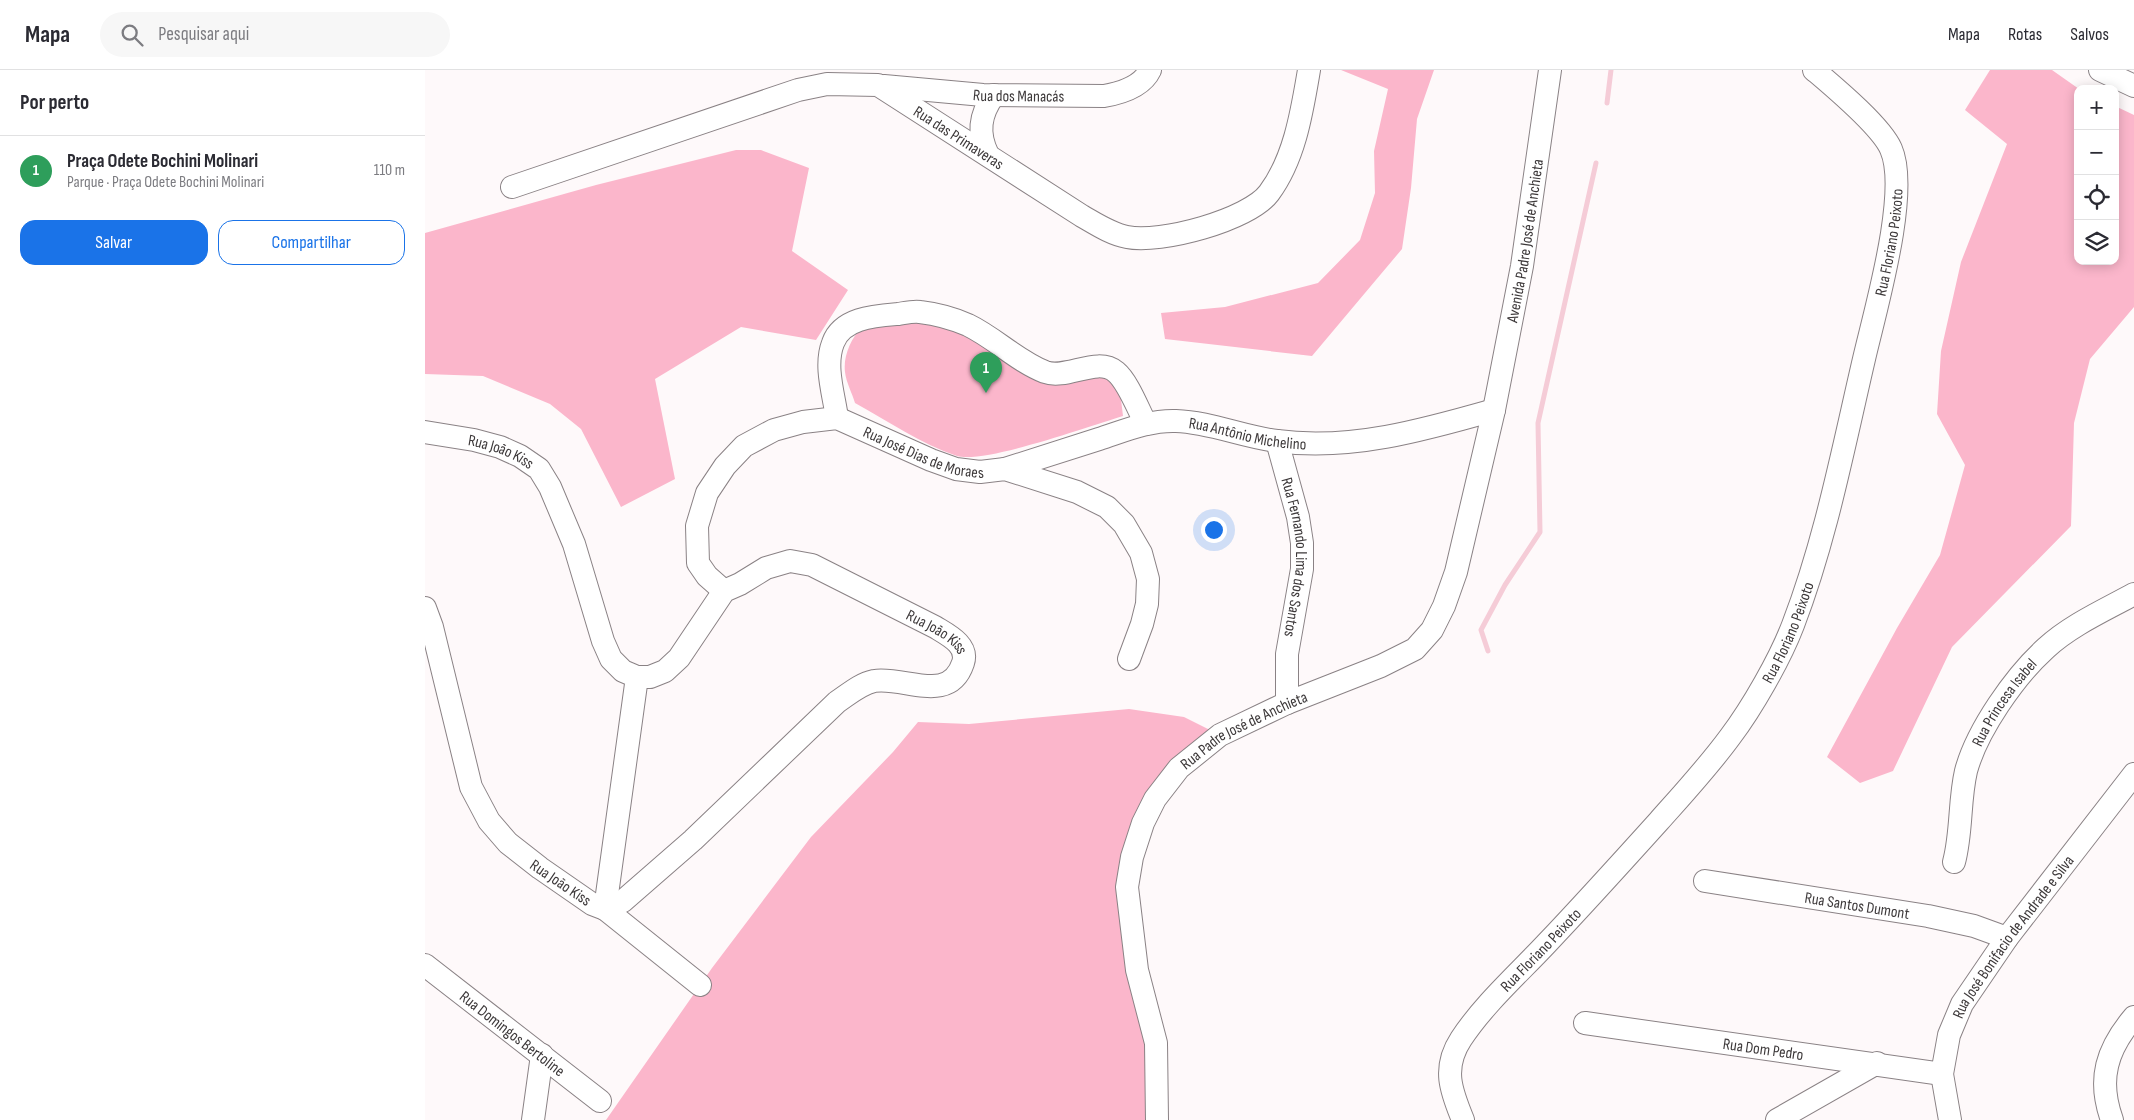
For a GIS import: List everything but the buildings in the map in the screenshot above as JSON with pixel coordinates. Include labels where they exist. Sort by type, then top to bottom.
[{"type":"street","name":"Rua dos Manacás","points":[[878,85],[994,95],[1104,96],[1120,94],[1147,76],[1151,70]]},
{"type":"street","name":"Rua das Primaveras","points":[[878,85],[1082,216],[1105,229],[1127,237],[1146,238],[1224,222],[1251,208],[1268,195],[1280,176],[1293,144],[1309,70]]},
{"type":"street","name":"Avenida Padre José de Anchieta","points":[[1493,410],[1522,266],[1550,70]]},
{"type":"street","name":"Rua Floriano Peixoto","points":[[1463,1120],[1449,1080],[1451,1062],[1460,1040],[1493,1001],[1589,899],[1698,778],[1733,734],[1768,675],[1791,630],[1810,580],[1827,519],[1890,244],[1897,196],[1896,172],[1892,149],[1883,136],[1850,102],[1815,70]]},
{"type":"street","points":[[2100,70],[2134,86]]},
{"type":"street","points":[[512,187],[797,90],[827,84],[878,85]]},
{"type":"street","points":[[988,155],[981,134],[981,120],[986,106],[994,95]]},
{"type":"street","points":[[700,985],[605,909],[637,677],[651,677],[665,671],[679,658],[724,591],[707,576],[698,563],[697,526],[707,494],[725,466],[744,446],[774,430],[803,422],[837,418],[829,361],[832,344],[838,332],[851,323],[875,316],[918,312],[945,316],[968,326],[1023,361],[1049,374],[1097,366],[1109,368],[1122,379],[1146,424]]},
{"type":"street","name":"Rua Antônio Michelino","points":[[1005,469],[1146,424],[1176,421],[1277,441],[1325,443],[1382,438],[1420,431],[1493,410]]},
{"type":"street","name":"Rua Padre José de Anchieta","points":[[1157,1120],[1156,1043],[1137,970],[1127,887],[1131,857],[1143,823],[1155,799],[1179,768],[1220,735],[1287,703],[1381,666],[1415,649],[1432,630],[1445,606],[1456,572],[1493,410]]},
{"type":"street","name":"Rua José Dias de Moraes","points":[[837,418],[931,460],[957,469],[980,472],[1005,469],[1077,492],[1107,507],[1124,524],[1141,553],[1148,579],[1145,614],[1129,659]]},
{"type":"street","name":"Rua João Kiss","points":[[425,432],[474,440],[500,447],[520,456],[539,469],[550,487],[574,544],[603,641],[611,659],[623,671],[637,677]]},
{"type":"street","name":"Rua Fernando Lima dos Santos","points":[[1277,441],[1298,517],[1302,543],[1302,569],[1287,654],[1287,703]]},
{"type":"street","name":"Rua João Kiss","points":[[425,608],[432,628],[471,788],[489,821],[508,843],[539,868],[592,904],[605,909],[611,908],[623,901],[693,840],[837,702],[857,688],[872,682],[889,680],[934,687],[946,685],[958,675],[964,661],[963,648],[953,638],[812,565],[790,560],[766,568],[740,584],[724,591]]},
{"type":"street","name":"Rua Princesa Isabel","points":[[1954,862],[1958,846],[1966,773],[1973,750],[1983,729],[2016,680],[2046,647],[2077,625],[2134,594]]},
{"type":"street","name":"Rua José Bonifacio de Andrade e Silva","points":[[1951,1120],[1942,1074],[1949,1035],[1962,1004],[2007,938],[2134,774]]},
{"type":"street","name":"Rua Santos Dumont","points":[[1705,881],[1928,916],[1974,926],[2007,938]]},
{"type":"street","name":"Rua Domingos Bertoline","points":[[425,965],[600,1101]]},
{"type":"street","points":[[2112,1120],[2104,1087],[2105,1068],[2113,1048],[2134,1017]]},
{"type":"street","name":"Rua Dom Pedro","points":[[1585,1023],[1877,1063],[1942,1074]]},
{"type":"street","points":[[533,1120],[543,1055]]},
{"type":"street","points":[[1777,1120],[1877,1063]]},
{"type":"shaded area","points":[[1341,70],[1434,70],[1417,119],[1411,188],[1402,249],[1312,356],[1165,339],[1161,313],[1225,307],[1318,283],[1360,240],[1375,193],[1374,151],[1388,89]]},
{"type":"shaded area","points":[[1990,70],[2052,70],[2074,85],[2074,265],[2119,265],[2119,108],[2134,115],[2134,307],[2090,359],[2074,423],[2071,526],[1952,647],[1893,771],[1860,783],[1827,757],[1897,628],[1940,555],[1965,465],[1937,414],[1941,351],[1961,262],[2007,144],[1965,110]]},
{"type":"shaded area","points":[[736,150],[761,150],[809,168],[792,251],[848,290],[816,340],[741,327],[655,379],[675,479],[621,507],[581,429],[550,404],[483,376],[425,374],[425,233],[596,185]]},
{"type":"shaded area","points":[[913,321],[939,325],[964,334],[984,346],[1092,373],[1119,383],[1123,416],[1038,443],[990,455],[957,456],[944,451],[905,432],[855,403],[845,372],[845,360],[849,348],[861,328]]},
{"type":"shaded area","points":[[1129,709],[1184,717],[1220,735],[1179,768],[1132,857],[1157,1120],[606,1120],[712,968],[811,837],[893,752],[918,722],[969,724]]},
{"type":"waterway","points":[[1607,103],[1611,70]]},
{"type":"waterway","points":[[1488,651],[1481,630],[1505,585],[1540,532],[1538,423],[1596,163]]},
{"type":"place","name":"Praça Odete Bochini Molinari","points":[[986,393]]}]
